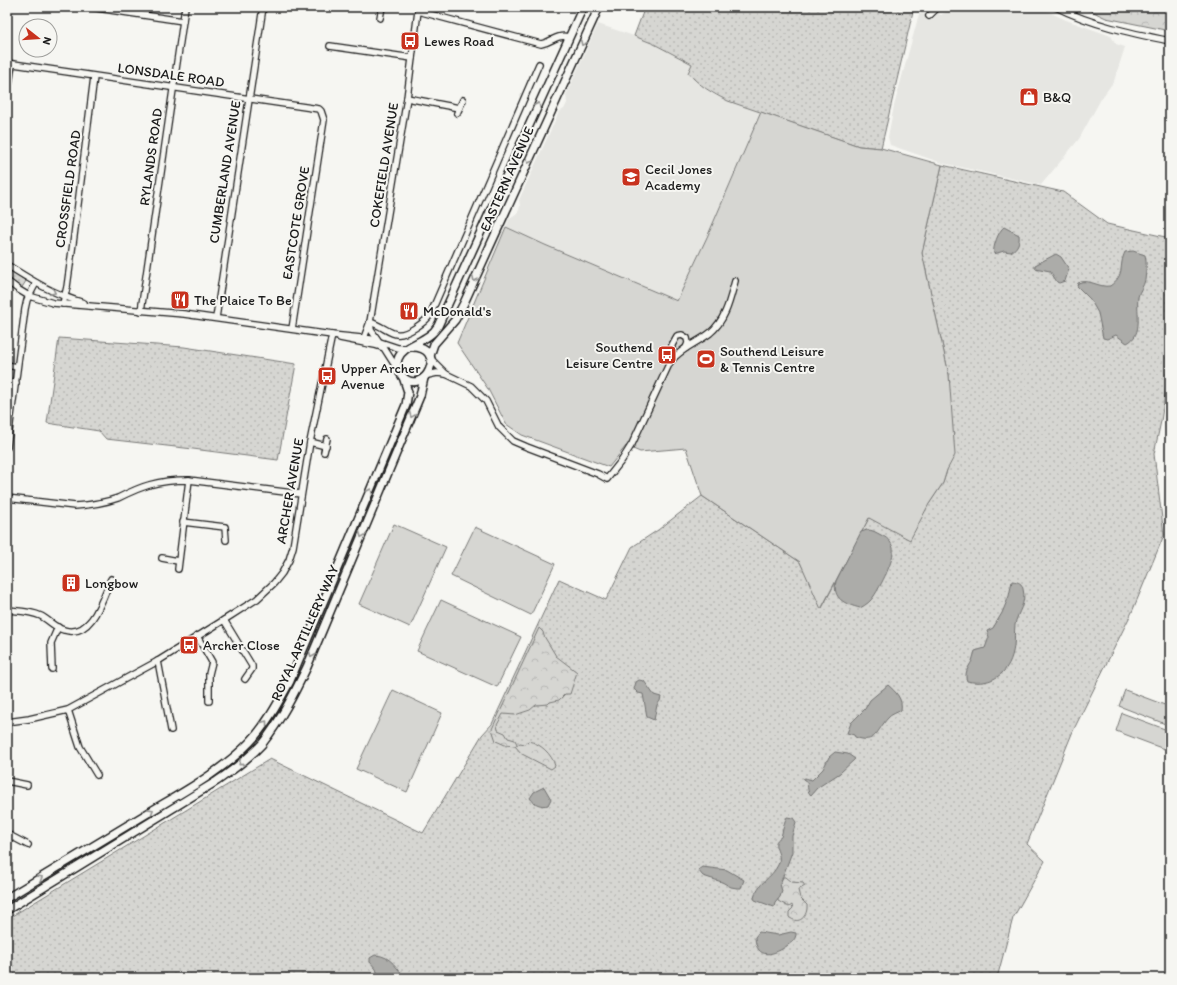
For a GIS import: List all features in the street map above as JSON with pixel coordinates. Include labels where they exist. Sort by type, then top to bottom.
[{"type":"main road","name":"EASTERN AVENUE","points":[[401,375],[397,365],[398,357],[402,352],[428,337],[436,329],[583,7]]},
{"type":"main road","name":"EASTERN AVENUE","points":[[426,377],[431,370],[431,358],[434,344],[455,320],[464,303],[599,7]]},
{"type":"main road","points":[[410,347],[417,346],[423,348],[431,358]]},
{"type":"main road","points":[[401,375],[413,381],[419,381],[426,377]]},
{"type":"main road","name":"ROYAL ARTILLERY WAY","points":[[7,898],[189,788],[226,763],[250,742],[260,730],[280,700],[293,674],[403,412],[408,398],[408,392],[401,375]]},
{"type":"main road","name":"ROYAL ARTILLERY WAY","points":[[7,910],[217,781],[240,764],[261,745],[278,723],[292,699],[307,667],[420,396],[426,377]]},
{"type":"street","points":[[90,7],[183,21]]},
{"type":"street","name":"RYLANDS ROAD","points":[[141,311],[185,7]]},
{"type":"street","name":"CUMBERLAND AVENUE","points":[[216,318],[263,7]]},
{"type":"street","points":[[380,18],[382,7]]},
{"type":"street","points":[[929,16],[938,7]]},
{"type":"street","points":[[1056,7],[1100,25],[1170,41]]},
{"type":"street","points":[[416,9],[541,44],[546,43],[557,36],[569,37]]},
{"type":"street","name":"COKEFIELD AVENUE","points":[[364,338],[370,322],[407,98],[416,9]]},
{"type":"street","points":[[330,46],[412,58]]},
{"type":"street","points":[[7,98],[9,64]]},
{"type":"street","name":"LONSDALE ROAD","points":[[9,64],[315,108],[321,111],[324,120]]},
{"type":"street","points":[[370,322],[395,334],[403,335],[423,323],[430,315],[539,64]]},
{"type":"street","name":"CROSSFIELD ROAD","points":[[63,304],[80,192],[94,77]]},
{"type":"street","points":[[407,98],[458,111],[463,100]]},
{"type":"street","name":"EASTCOTE GROVE","points":[[292,329],[324,120]]},
{"type":"street","points":[[7,265],[36,283],[65,297],[98,306]]},
{"type":"street","points":[[670,362],[686,348],[709,334],[719,324],[727,307],[735,280]]},
{"type":"street","points":[[7,281],[29,296],[63,304],[184,314],[332,335],[364,338],[367,342],[377,343]]},
{"type":"street","points":[[7,447],[25,309],[29,296],[36,283]]},
{"type":"street","points":[[370,322],[371,330],[377,343],[384,348],[401,375]]},
{"type":"street","points":[[332,335],[349,340],[377,343],[398,348],[410,347]]},
{"type":"street","name":"ARCHER AVENUE","points":[[7,722],[29,719],[68,710],[158,661],[262,595],[274,583],[282,573],[289,560],[293,547],[310,442],[332,335]]},
{"type":"street","points":[[426,377],[437,373],[446,374],[462,381],[476,390],[486,401],[499,427],[513,441],[527,448],[598,474],[607,479],[632,444],[670,362],[672,345],[677,336],[682,335],[687,338],[688,343],[686,348]]},
{"type":"street","points":[[431,358],[446,374]]},
{"type":"street","points":[[7,365],[17,366]]},
{"type":"street","points":[[7,382],[16,383]]},
{"type":"street","points":[[324,452],[327,439]]},
{"type":"street","points":[[310,442],[326,446]]},
{"type":"street","points":[[178,569],[189,480]]},
{"type":"street","points":[[7,498],[75,506],[86,505],[101,503],[150,484],[189,480],[301,494]]},
{"type":"street","points":[[183,522],[225,526],[226,540]]},
{"type":"street","points":[[162,558],[178,561]]},
{"type":"street","points":[[7,610],[40,616],[64,630],[74,631],[88,625],[94,617],[111,578]]},
{"type":"street","points":[[224,620],[252,666],[252,669],[245,679]]},
{"type":"street","points":[[52,669],[51,643],[58,627]]},
{"type":"street","points":[[197,636],[212,662],[209,674],[209,701]]},
{"type":"street","points":[[158,661],[171,730]]},
{"type":"street","points":[[68,710],[80,747],[97,775]]},
{"type":"street","points":[[7,781],[27,785]]},
{"type":"street","points":[[7,834],[28,845]]},
{"type":"shaded area","points":[[955,7],[1038,7],[1066,20],[1111,36],[1116,44],[1125,47],[1114,81],[1101,99],[1079,139],[1041,185],[942,163],[890,145],[888,137],[894,106],[919,14],[923,13],[933,19],[938,13],[941,15]]},
{"type":"shaded area","name":"Cecil Jones Academy","points":[[598,24],[654,44],[693,65],[688,73],[711,93],[728,101],[761,112],[708,235],[677,301],[506,227],[509,219],[519,210],[519,200],[559,112],[564,109],[567,103],[566,95]]},
{"type":"shaded area","points":[[1004,227],[1019,235],[1018,243],[1015,249],[1011,252],[1004,251],[994,254],[996,239]]},
{"type":"shaded area","points":[[1133,251],[1145,255],[1146,271],[1144,282],[1138,297],[1138,323],[1136,335],[1127,343],[1116,335],[1107,339],[1103,338],[1098,313],[1090,299],[1077,286],[1078,283],[1090,282],[1102,286],[1110,286],[1115,282],[1120,274],[1125,252]]},
{"type":"shaded area","points":[[1056,254],[1061,257],[1069,269],[1065,281],[1059,283],[1050,271],[1035,268],[1035,265]]},
{"type":"shaded area","points":[[867,530],[874,531],[890,541],[893,548],[893,553],[892,559],[877,592],[870,601],[860,608],[849,605],[841,600],[835,587],[836,581],[861,532]]},
{"type":"shaded area","points":[[1012,581],[1018,582],[1022,585],[1024,599],[1016,620],[1014,646],[1009,663],[999,676],[993,679],[985,682],[967,681],[966,673],[975,651],[985,648],[989,637],[987,631],[993,628],[1002,613],[1009,596]]},
{"type":"shaded area","points":[[639,680],[644,681],[654,695],[661,697],[657,705],[654,720],[647,717],[643,694],[638,693],[634,689],[636,682]]},
{"type":"shaded area","points":[[888,685],[900,699],[901,710],[889,717],[872,738],[862,739],[847,733],[851,723],[865,709],[870,700]]},
{"type":"shaded area","points":[[835,752],[848,754],[855,759],[840,773],[817,788],[811,795],[808,791],[807,782],[803,779],[805,778],[812,780],[823,769],[829,757]]},
{"type":"shaded area","points":[[544,787],[551,799],[548,805],[543,806],[530,798],[534,792]]},
{"type":"shaded area","points":[[787,817],[793,818],[796,822],[792,836],[792,852],[780,884],[782,891],[774,907],[755,900],[754,898],[758,888],[772,874],[778,865],[779,856],[776,843],[781,837]]},
{"type":"shaded area","points":[[702,867],[727,870],[744,880],[741,888],[731,887],[722,882],[703,876],[698,870]]},
{"type":"shaded area","points":[[759,932],[778,935],[791,932],[796,933],[796,935],[793,941],[783,949],[767,954],[762,953],[756,945],[755,937]]},
{"type":"shaded area","points":[[375,955],[390,960],[407,978],[379,978],[376,969],[370,962],[370,958]]},
{"type":"green space","points":[[645,7],[914,7],[881,148],[859,146],[728,101],[711,92],[697,82],[688,73],[692,64],[654,44],[634,36]]},
{"type":"green space","points":[[1083,7],[1170,7],[1170,31],[1106,18]]},
{"type":"green space","name":"Southend Leisure & Tennis Centre","points":[[761,112],[859,146],[881,148],[942,165],[922,253],[949,375],[955,455],[947,470],[943,483],[929,504],[910,540],[869,518],[821,609],[800,562],[702,496],[686,448],[640,452],[626,446],[609,467],[522,435],[506,424],[488,389],[457,343],[506,227],[677,301],[708,235]]},
{"type":"green space","points":[[942,165],[1063,192],[1107,224],[1170,238],[1170,363],[1154,454],[1164,535],[1132,612],[1073,731],[1027,844],[1045,861],[1013,918],[997,978],[7,978],[7,919],[270,759],[423,833],[482,735],[492,724],[559,579],[606,600],[632,547],[658,530],[702,496],[800,562],[822,608],[869,518],[929,504],[943,483],[947,470],[949,375],[922,253]]},
{"type":"green space","points":[[7,268],[26,281],[21,289],[7,278]]},
{"type":"green space","points":[[59,338],[184,347],[296,364],[278,460],[106,439],[99,431],[47,423]]},
{"type":"green space","points":[[394,524],[446,547],[410,627],[359,604]]},
{"type":"green space","points":[[475,527],[555,564],[531,615],[451,576]]},
{"type":"green space","points":[[441,600],[521,637],[497,687],[417,651]]},
{"type":"green space","points":[[539,628],[543,632],[556,656],[577,672],[570,694],[565,694],[559,700],[548,704],[536,705],[530,710],[515,715],[503,714],[497,725],[498,730],[505,733],[508,738],[515,740],[517,744],[516,746],[520,743],[525,744],[528,741],[537,744],[545,750],[551,757],[555,766],[551,769],[522,754],[515,746],[505,745],[496,741],[492,729]]},
{"type":"green space","points":[[393,690],[442,713],[407,792],[356,769]]},
{"type":"green space","points":[[1125,690],[1170,707],[1170,720],[1168,725],[1119,706]]},
{"type":"green space","points":[[1122,713],[1170,731],[1170,735],[1164,749],[1116,731]]},
{"type":"green space","points":[[783,877],[791,882],[803,883],[805,886],[798,890],[800,898],[807,905],[806,913],[799,920],[793,920],[789,917],[789,912],[793,908],[792,905],[789,907],[778,901],[778,887]]},
{"type":"place","name":"Lewes Road","points":[[410,41]]},
{"type":"place","name":"B&Q","points":[[1029,97]]},
{"type":"place","name":"Cecil Jones Academy","points":[[631,177]]},
{"type":"place","name":"The Plaice To Be","points":[[180,300]]},
{"type":"place","name":"McDonald's","points":[[409,311]]},
{"type":"place","name":"Southend Leisure Centre","points":[[667,355]]},
{"type":"place","name":"Southend Leisure & Tennis Centre","points":[[706,359]]},
{"type":"place","name":"Upper Archer Avenue","points":[[327,376]]},
{"type":"place","name":"Longbow","points":[[71,583]]},
{"type":"place","name":"Archer Close","points":[[189,645]]}]
